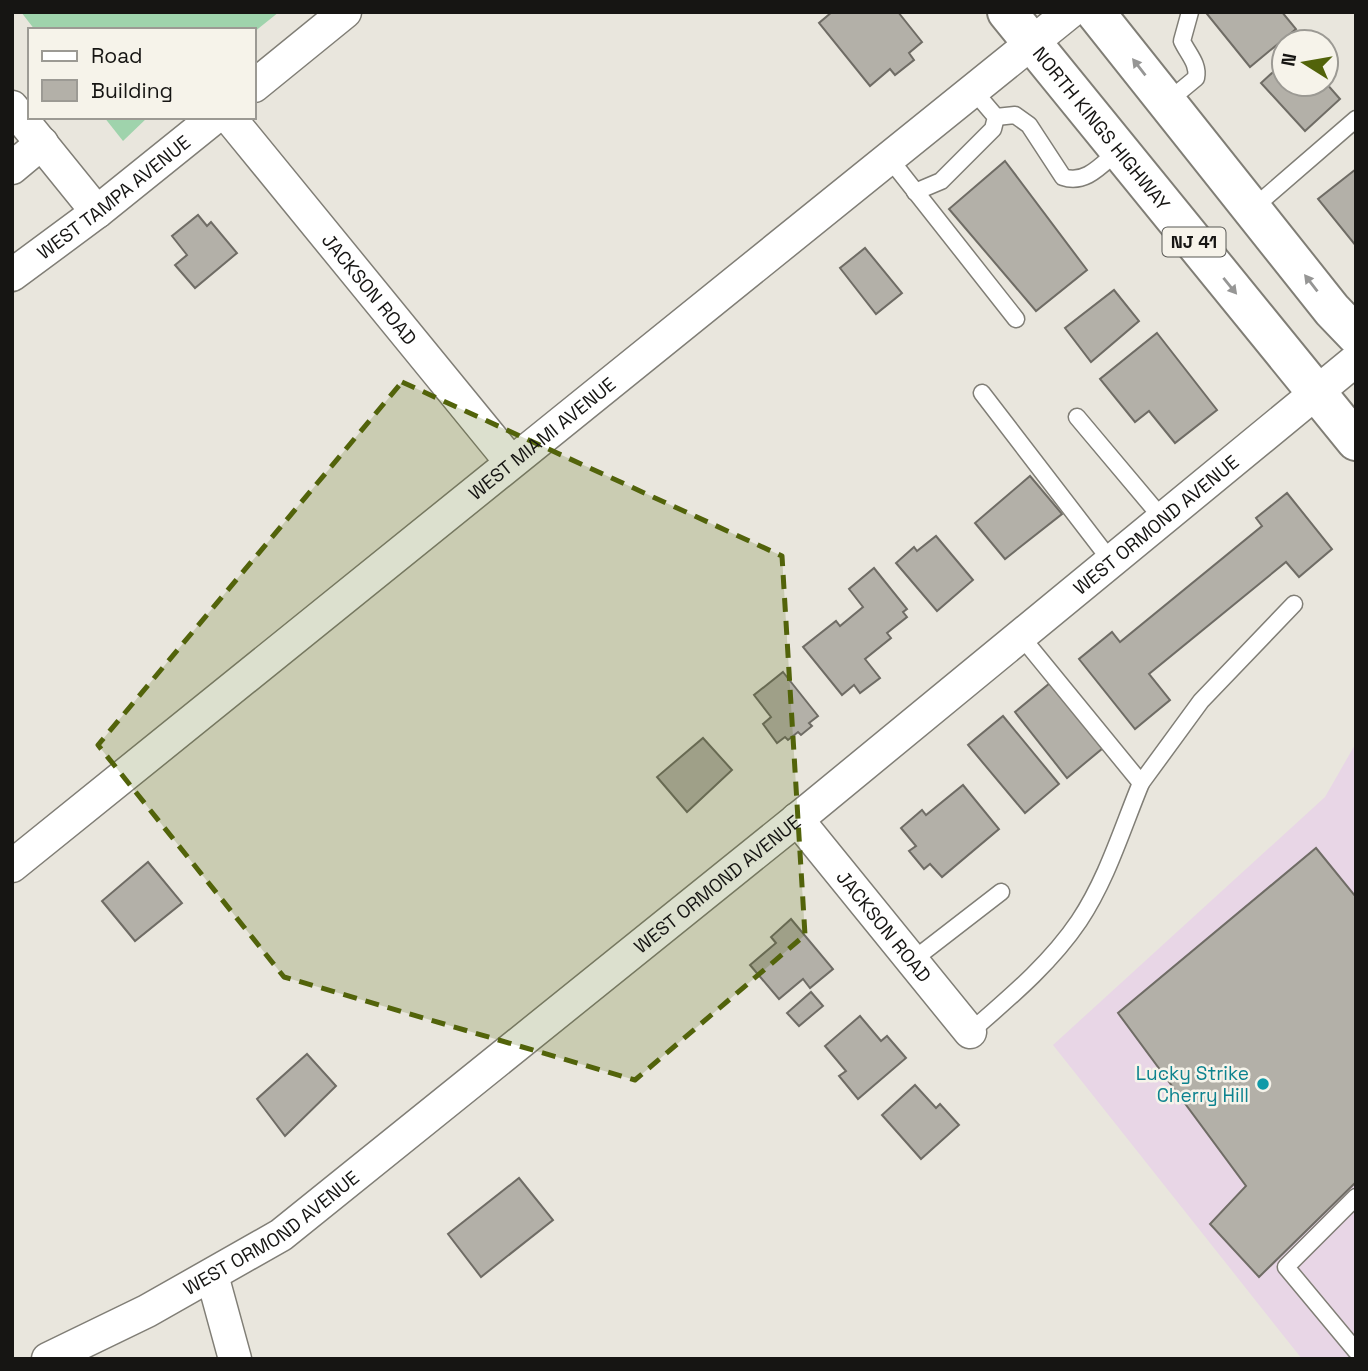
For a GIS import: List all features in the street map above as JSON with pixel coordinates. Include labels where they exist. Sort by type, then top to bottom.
[{"type":"main road","name":"NORTH KINGS HIGHWAY","points":[[1007,12],[1356,441]]},
{"type":"main road","points":[[1095,12],[1332,310],[1356,335]]},
{"type":"street","points":[[256,84],[345,12]]},
{"type":"street","name":"WEST MIAMI AVENUE","points":[[12,866],[1070,12]]},
{"type":"street","points":[[12,107],[97,212]]},
{"type":"street","name":"WEST TAMPA AVENUE","points":[[12,275],[97,212],[213,119]]},
{"type":"street","name":"JACKSON ROAD","points":[[231,119],[511,462]]},
{"type":"street","points":[[12,168],[42,144]]},
{"type":"street","name":"WEST ORMOND AVENUE","points":[[48,1359],[147,1311],[281,1235],[797,819],[1356,360]]},
{"type":"street","name":"JACKSON ROAD","points":[[797,819],[970,1032]]},
{"type":"street","points":[[212,1275],[235,1359]]},
{"type":"lane","points":[[1167,102],[1196,78],[1197,67],[1182,41],[1190,12]]},
{"type":"lane","points":[[973,90],[996,117]]},
{"type":"lane","points":[[996,117],[1015,115],[1029,125],[1063,177],[1072,180],[1083,179],[1119,150]]},
{"type":"lane","points":[[915,192],[941,181],[993,129],[996,117]]},
{"type":"lane","points":[[1252,208],[1356,119]]},
{"type":"lane","points":[[889,158],[1016,319]]},
{"type":"lane","points":[[982,393],[1111,561]]},
{"type":"lane","points":[[1077,416],[1161,519]]},
{"type":"lane","points":[[970,1032],[1030,979],[1079,921],[1107,868],[1141,783],[1201,701],[1293,604]]},
{"type":"lane","points":[[1020,635],[1141,783]]},
{"type":"lane","points":[[913,960],[1002,892]]},
{"type":"lane","points":[[1356,1197],[1286,1267],[1356,1351]]},
{"type":"highlighted area","points":[[402,382],[782,556],[805,935],[635,1080],[284,977],[98,745]]},
{"type":"shaded area","points":[[1356,743],[1356,1359],[1302,1359],[1053,1045],[1325,797]]},
{"type":"green space","points":[[21,12],[279,12],[256,30],[256,28],[33,28]]},
{"type":"green space","points":[[106,119],[146,119],[123,141]]},
{"type":"building","points":[[832,12],[898,12],[922,42],[909,53],[914,60],[895,75],[890,69],[870,86],[819,23]]},
{"type":"building","points":[[1282,12],[1295,28],[1270,28],[1270,50],[1250,67],[1207,14]]},
{"type":"building","points":[[1270,75],[1270,93],[1261,83]]},
{"type":"building","points":[[1275,98],[1339,98],[1340,99],[1305,131]]},
{"type":"building","points":[[1005,161],[1087,270],[1036,311],[949,209]]},
{"type":"building","points":[[1356,169],[1356,246],[1318,199]]},
{"type":"building","points":[[198,215],[207,226],[211,222],[237,253],[195,288],[175,265],[187,255],[172,236]]},
{"type":"building","points":[[865,248],[902,293],[876,314],[840,268]]},
{"type":"building","points":[[1114,290],[1139,321],[1091,362],[1065,328]]},
{"type":"building","points":[[1157,333],[1217,410],[1175,443],[1149,411],[1135,422],[1100,379]]},
{"type":"building","points":[[1030,476],[1062,514],[1005,559],[975,523]]},
{"type":"building","points":[[1287,493],[1332,549],[1299,577],[1286,562],[1149,674],[1170,700],[1135,729],[1079,659],[1112,632],[1120,642],[1262,526],[1256,518]]},
{"type":"building","points":[[936,536],[973,580],[937,611],[896,563],[914,547],[917,551]]},
{"type":"building","points":[[874,568],[907,609],[903,612],[907,617],[887,633],[891,638],[865,659],[880,678],[860,693],[854,685],[842,695],[803,647],[836,621],[840,626],[863,607],[849,589]]},
{"type":"building","points":[[783,672],[818,716],[809,723],[812,726],[801,735],[798,732],[788,740],[785,737],[777,743],[763,724],[771,717],[754,695]]},
{"type":"building","points":[[1050,683],[1103,748],[1067,778],[1015,712]]},
{"type":"building","points":[[1003,716],[1059,784],[1025,813],[968,745]]},
{"type":"building","points":[[703,738],[732,770],[687,812],[657,777]]},
{"type":"building","points":[[963,785],[999,829],[942,877],[930,864],[924,869],[909,851],[916,846],[901,828],[922,810],[926,815]]},
{"type":"building","name":"Lucky Strike Cherry Hill","points":[[1316,848],[1356,897],[1356,1182],[1259,1277],[1210,1224],[1246,1186],[1118,1013]]},
{"type":"building","points":[[148,862],[182,903],[135,941],[102,901]]},
{"type":"building","points":[[791,919],[833,969],[810,988],[803,979],[779,999],[750,965],[776,943],[771,937]]},
{"type":"building","points":[[811,992],[823,1006],[799,1026],[787,1013]]},
{"type":"building","points":[[860,1016],[881,1041],[887,1036],[906,1058],[858,1099],[839,1076],[846,1071],[825,1046]]},
{"type":"building","points":[[307,1054],[336,1086],[285,1136],[257,1099]]},
{"type":"building","points":[[915,1085],[936,1108],[940,1104],[959,1125],[921,1159],[882,1115]]},
{"type":"building","points":[[519,1178],[553,1220],[481,1277],[448,1234]]},
{"type":"place","name":"Lucky Strike Cherry Hill","points":[[1263,1084]]}]
